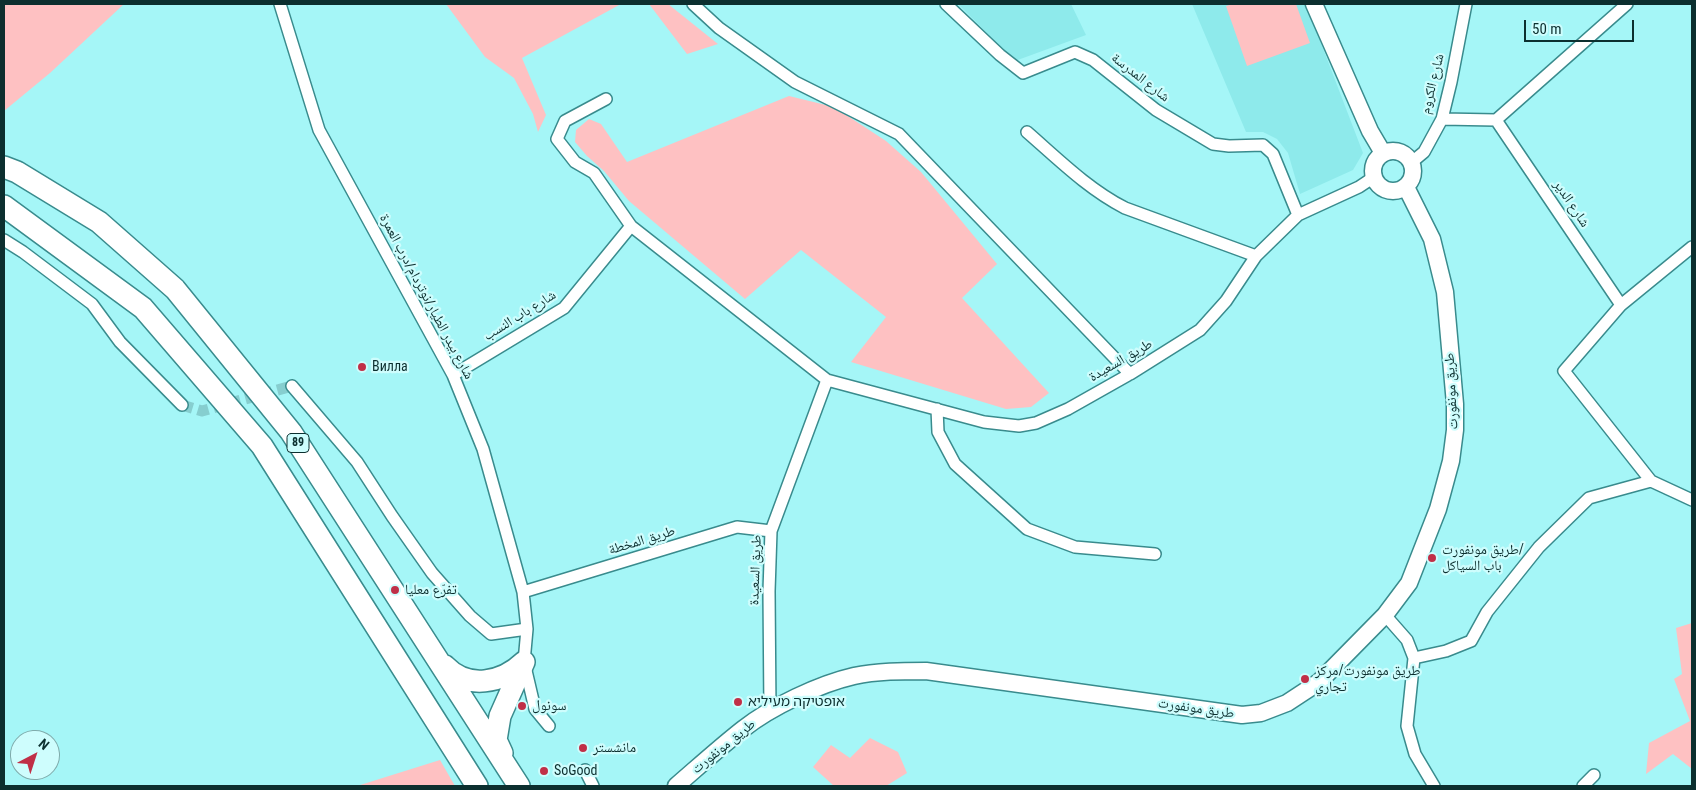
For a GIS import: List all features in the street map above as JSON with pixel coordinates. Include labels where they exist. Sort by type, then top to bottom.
[{"type":"highway","name":"89","points":[[4,166],[99,222],[175,289],[291,432],[514,779]]},
{"type":"highway","name":"89","points":[[4,206],[143,308],[262,446],[477,786]]},
{"type":"highway","points":[[436,657],[453,674],[477,682],[495,680],[514,672],[524,662]]},
{"type":"highway","points":[[514,779],[496,740],[500,716],[524,662]]},
{"type":"main road","points":[[1314,4],[1370,131],[1383,153]]},
{"type":"main road","points":[[1396,151],[1402,153],[1412,162],[1413,175],[1406,187],[1394,191],[1388,190],[1382,187],[1374,177],[1374,163],[1383,153],[1396,151]]},
{"type":"main road","name":"طريق مونفورت","points":[[676,786],[744,728],[813,689],[853,676],[885,672],[926,671],[1242,715],[1261,713],[1287,703],[1319,682],[1385,615],[1409,583],[1438,509],[1451,461],[1455,404],[1445,292],[1432,239],[1406,187]]},
{"type":"street","name":"شارع بيدر الطيار/نوتردام/درب العمرة","points":[[280,4],[318,130],[453,375],[483,449],[523,592],[527,628],[524,662],[535,709],[549,726]]},
{"type":"street","points":[[693,4],[719,28],[795,82],[899,134],[1130,374]]},
{"type":"street","name":"شارع المدرسة","points":[[946,4],[1000,55],[1023,73],[1075,52],[1093,60],[1156,110],[1213,144],[1263,146],[1274,154],[1298,215]]},
{"type":"street","name":"شارع الكروم","points":[[1412,162],[1424,152],[1442,119],[1466,4]]},
{"type":"street","points":[[1442,119],[1496,120],[1627,4]]},
{"type":"street","name":"طريق السعيدة","points":[[606,99],[565,121],[557,139],[575,162],[594,173],[631,226],[827,380],[984,422],[1018,426],[1036,423],[1068,409],[1130,374],[1200,330],[1226,301],[1256,256],[1298,215],[1359,187],[1374,177]]},
{"type":"street","name":"شارع الدير","points":[[1496,120],[1621,305]]},
{"type":"street","points":[[1027,132],[1090,187],[1107,199],[1125,208],[1256,256]]},
{"type":"street","name":"شارع باب النسب","points":[[453,375],[564,308],[631,226]]},
{"type":"street","points":[[4,240],[92,304],[120,342],[182,405]]},
{"type":"street","points":[[1692,247],[1621,305],[1564,372],[1652,481],[1692,500]]},
{"type":"street","name":"طريق السعيدة","points":[[770,712],[769,591],[772,530],[827,380]]},
{"type":"street","points":[[292,386],[357,462],[432,573],[470,616],[491,634],[527,628]]},
{"type":"street","points":[[938,409],[938,432],[955,464],[1027,529],[1075,547],[1156,554]]},
{"type":"street","points":[[1414,658],[1446,651],[1471,640],[1487,612],[1539,547],[1589,498],[1652,481]]},
{"type":"street","name":"طريق المخطة","points":[[523,592],[737,527],[772,530]]},
{"type":"street","points":[[1385,615],[1406,640],[1414,658],[1407,726],[1415,754],[1434,786]]},
{"type":"street","points":[[585,770],[593,786]]},
{"type":"street","points":[[1583,786],[1594,775]]},
{"type":"shaded area","points":[[4,4],[124,4],[50,73],[4,111]]},
{"type":"shaded area","points":[[446,4],[621,4],[522,58],[546,115],[538,132],[533,114],[514,78],[485,57]]},
{"type":"shaded area","points":[[649,4],[668,4],[718,44],[687,54]]},
{"type":"shaded area","points":[[958,4],[1071,4],[1086,35],[1015,61]]},
{"type":"shaded area","points":[[1192,4],[1306,4],[1363,153],[1353,170],[1300,194],[1288,153],[1277,139],[1263,132],[1246,132]]},
{"type":"shaded area","points":[[1233,4],[1296,4],[1310,43],[1247,66],[1226,6]]},
{"type":"shaded area","points":[[789,96],[834,107],[886,141],[921,172],[997,264],[962,298],[1049,393],[1031,407],[1006,409],[851,362],[886,317],[801,250],[745,299],[629,201],[604,171],[575,142],[576,130],[589,119],[601,124],[627,162]]},
{"type":"shaded area","points":[[1692,623],[1692,769],[1673,754],[1646,774],[1649,743],[1690,721],[1674,679],[1682,674],[1676,628]]},
{"type":"shaded area","points":[[870,738],[898,752],[907,773],[886,786],[834,786],[813,767],[831,745],[850,758]]},
{"type":"shaded area","points":[[440,760],[455,786],[357,786]]},
{"type":"tunnel","points":[[182,405],[202,411],[292,386]]},
{"type":"place","name":"Вилла","points":[[362,367]]},
{"type":"place","name":"طريق مونفورت/ باب السياكل","points":[[1432,558]]},
{"type":"place","name":"تفرّع معليا","points":[[395,590]]},
{"type":"place","name":"طريق مونفورت/مركز تجاري","points":[[1305,679]]},
{"type":"place","name":"אופטיקה מעיליא","points":[[738,702]]},
{"type":"place","name":"سونول","points":[[522,706]]},
{"type":"place","name":"مانشستر","points":[[583,748]]},
{"type":"place","name":"SoGood","points":[[544,771]]}]
